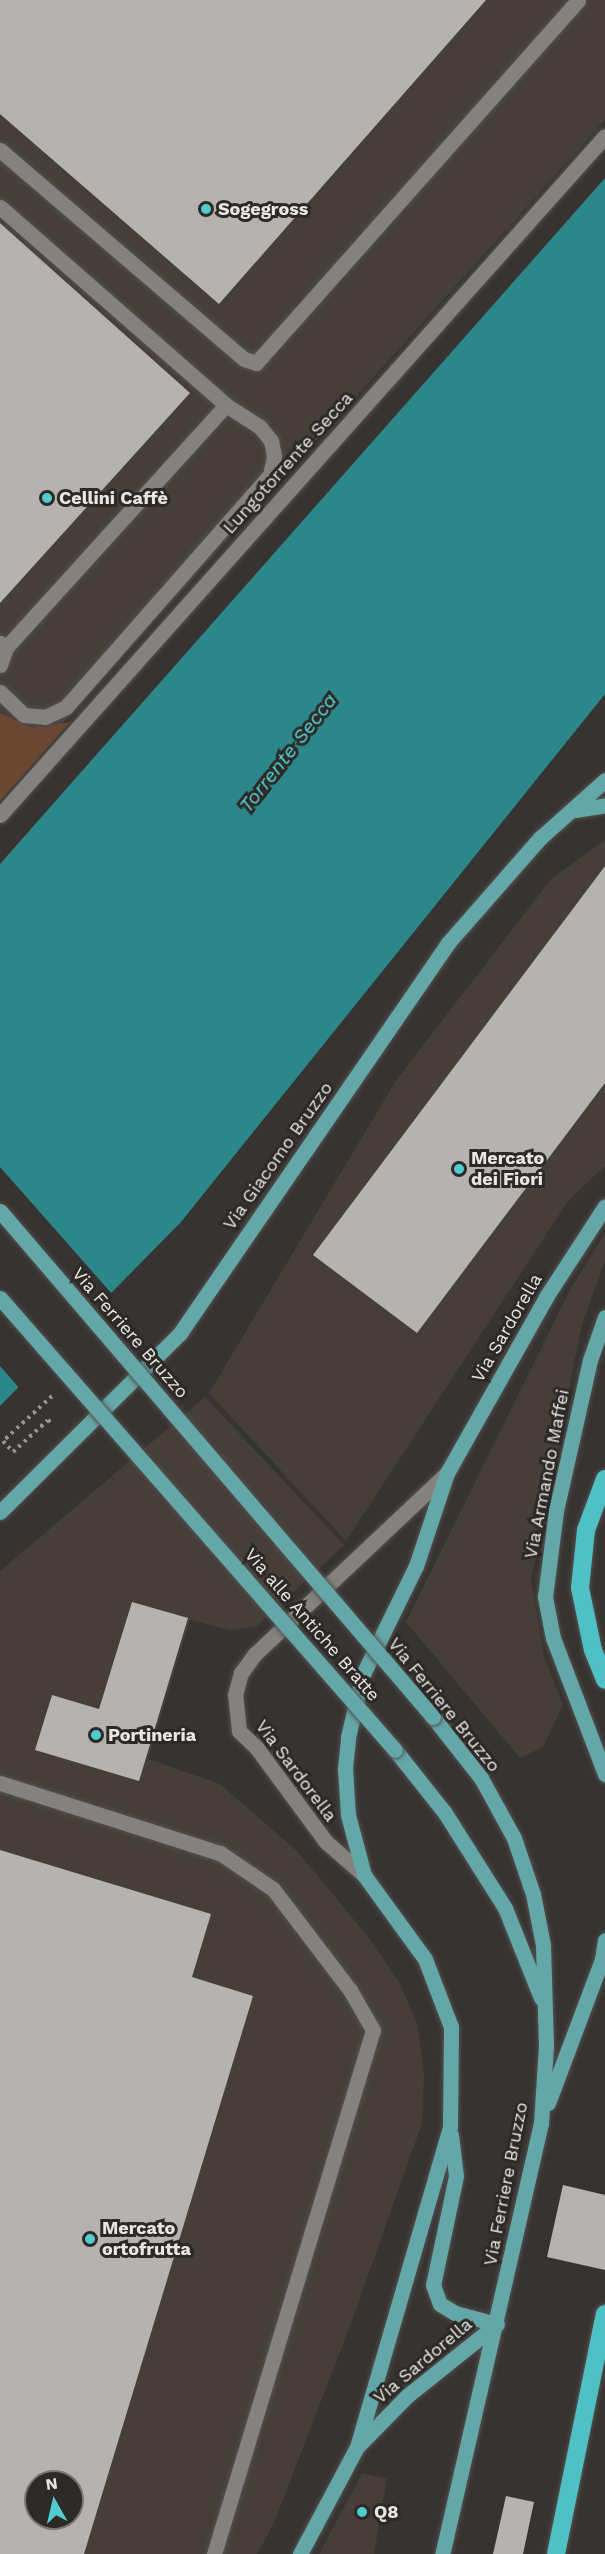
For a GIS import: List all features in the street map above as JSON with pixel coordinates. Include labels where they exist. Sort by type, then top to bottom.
[{"type":"highway","points":[[605,1479],[586,1530],[580,1588],[593,1650],[605,1680]]},
{"type":"highway","points":[[556,2554],[605,2314]]},
{"type":"main road","name":"Via Giacomo Bruzzo","points":[[0,1512],[180,1333],[448,943],[540,838],[575,810],[605,780]]},
{"type":"main road","name":"Via Giacomo Bruzzo","points":[[575,810],[605,805]]},
{"type":"main road","name":"Via Sardorella","points":[[497,2324],[440,2304],[433,2285],[456,2176],[450,2127],[450,2027],[425,1959],[364,1875],[348,1815],[345,1768],[348,1737],[363,1674],[416,1566],[447,1473],[546,1297],[605,1206]]},
{"type":"main road","name":"Via Ferriere Bruzzo","points":[[0,1211],[433,1717],[481,1778],[514,1838],[539,1924],[545,2009],[541,2123],[445,2549]]},
{"type":"main road","name":"Via alle Antiche Bratte","points":[[0,1298],[395,1750],[445,1814],[505,1908],[545,2009]]},
{"type":"main road","name":"Via Armando Maffei","points":[[605,1317],[590,1360],[556,1511],[544,1597],[553,1638],[605,1774]]},
{"type":"main road","points":[[541,2123],[602,1959],[605,1940]]},
{"type":"main road","name":"Via Sardorella","points":[[300,2554],[357,2447],[450,2127]]},
{"type":"main road","name":"Via Sardorella","points":[[357,2447],[407,2396],[497,2324]]},
{"type":"street","points":[[0,150],[244,359],[256,363],[578,0]]},
{"type":"street","name":"Lungotorrente Secca","points":[[0,815],[605,136]]},
{"type":"street","points":[[0,207],[226,405],[260,427],[271,441],[274,456],[270,476],[66,707],[45,717],[24,715],[0,692]]},
{"type":"street","points":[[0,665],[3,646],[226,405]]},
{"type":"street","name":"Via Sardorella","points":[[364,1875],[326,1842],[256,1747],[239,1731],[235,1695],[241,1673],[255,1654],[447,1473]]},
{"type":"street","points":[[0,1783],[220,1853],[273,1889],[350,1990],[373,2030],[214,2554]]},
{"type":"path","points":[[69,1443],[48,1420],[13,1452],[3,1441],[71,1378]]},
{"type":"shaded area","points":[[0,0],[605,0],[605,120],[0,793]]},
{"type":"shaded area","points":[[0,713],[32,728],[70,722],[0,801]]},
{"type":"shaded area","points":[[605,840],[605,1166],[568,1201],[346,1541],[209,1393],[397,1079],[552,878]]},
{"type":"shaded area","points":[[605,1233],[605,1261],[582,1324],[531,1580],[544,1656],[563,1705],[543,1747],[520,1758],[406,1622],[570,1290]]},
{"type":"shaded area","points":[[205,1397],[344,1545],[257,1626],[231,1630],[190,1620],[148,1759],[220,1784],[297,1851],[370,1939],[400,1984],[418,2026],[424,2076],[422,2123],[353,2318],[274,2523],[257,2554],[0,2554],[0,1571]]},
{"type":"shaded area","name":"Q8","points":[[362,2473],[387,2479],[374,2554],[319,2554]]},
{"type":"water","name":"Torrente Secca","points":[[605,178],[605,694],[181,1222],[0,1406],[0,864]]},
{"type":"pier","points":[[0,1167],[113,1295],[20,1389],[0,1366]]},
{"type":"building","name":"Sogegross","points":[[0,0],[486,0],[219,304],[0,114]]},
{"type":"building","name":"Cellini Caffè","points":[[0,223],[190,393],[0,603]]},
{"type":"building","name":"Mercato dei Fiori","points":[[605,866],[605,1083],[417,1333],[313,1255]]},
{"type":"building","points":[[132,1602],[188,1618],[139,1781],[35,1750],[52,1695],[99,1709]]},
{"type":"building","name":"Mercato ortofrutta","points":[[0,1850],[211,1914],[192,1977],[253,1996],[84,2554],[0,2554]]},
{"type":"building","points":[[563,2185],[605,2195],[605,2270],[547,2257]]},
{"type":"building","points":[[506,2496],[534,2502],[523,2554],[493,2554]]},
{"type":"place","name":"Sogegross","points":[[206,209]]},
{"type":"place","name":"Cellini Caffè","points":[[47,498]]},
{"type":"place","name":"Mercato dei Fiori","points":[[459,1169]]},
{"type":"place","name":"Portineria","points":[[96,1735]]},
{"type":"place","name":"Mercato ortofrutta","points":[[90,2239]]},
{"type":"place","name":"Q8","points":[[362,2512]]}]
